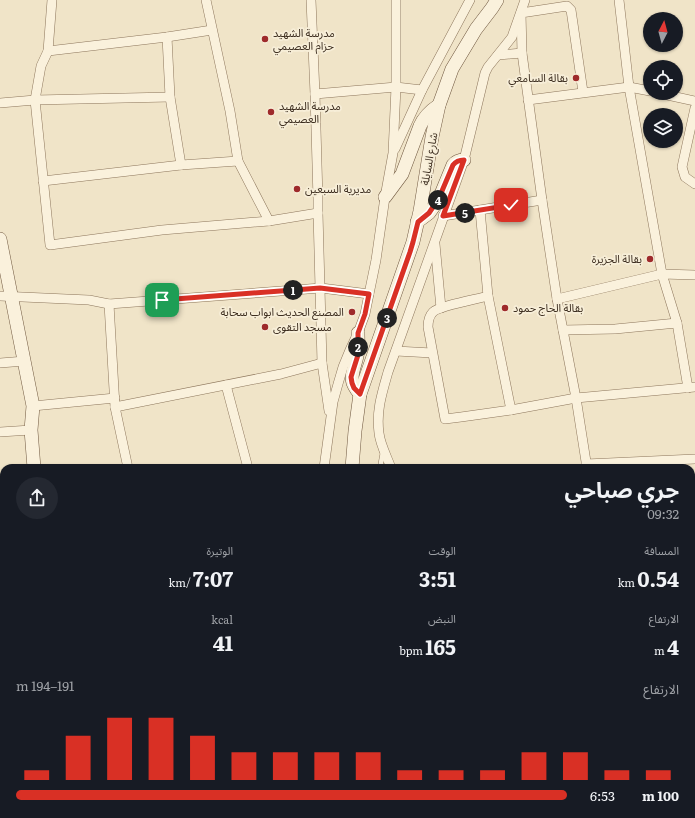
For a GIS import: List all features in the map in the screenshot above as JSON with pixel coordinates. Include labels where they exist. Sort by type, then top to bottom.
[{"type":"main road","name":"شارع السايلة","points":[[352,464],[360,394],[411,247],[418,222],[432,137],[439,105],[452,68],[476,29],[497,0]]},
{"type":"main road","points":[[385,197],[402,174],[423,120],[427,114],[439,105]]},
{"type":"main road","points":[[418,222],[429,213],[439,198],[453,165],[459,160],[464,160]]},
{"type":"main road","points":[[0,239],[6,297],[25,361],[33,406],[31,430],[34,464]]},
{"type":"main road","points":[[358,333],[358,355],[351,377],[354,388],[360,394]]},
{"type":"street","points":[[52,0],[48,51],[41,66],[35,100],[50,245],[162,230],[269,221],[318,214]]},
{"type":"street","points":[[206,0],[230,111],[238,161],[269,221]]},
{"type":"street","points":[[311,0],[322,363],[330,421]]},
{"type":"street","points":[[325,464],[335,396],[343,367],[365,314],[376,260],[393,153],[396,87],[396,0]]},
{"type":"street","points":[[393,153],[448,38],[470,0]]},
{"type":"street","points":[[390,464],[379,434],[380,398],[464,160],[488,67],[512,37],[525,0]]},
{"type":"street","points":[[488,296],[441,308],[433,312],[428,320],[432,353],[445,419],[511,410],[576,398],[692,388],[662,274],[629,87],[619,0]]},
{"type":"street","points":[[521,13],[567,6],[571,10],[583,92]]},
{"type":"street","points":[[521,13],[522,53],[542,200],[557,298],[576,398],[586,464]]},
{"type":"street","points":[[48,51],[167,37],[212,30]]},
{"type":"street","points":[[167,37],[170,97],[181,165]]},
{"type":"street","points":[[498,55],[522,53]]},
{"type":"street","points":[[315,94],[396,87],[422,90]]},
{"type":"street","points":[[528,100],[629,87],[643,90]]},
{"type":"street","points":[[0,103],[35,100],[170,97]]},
{"type":"street","points":[[683,98],[695,101]]},
{"type":"street","points":[[695,108],[682,167],[685,177],[695,184]]},
{"type":"street","points":[[43,180],[181,165],[238,161]]},
{"type":"street","points":[[443,216],[542,200]]},
{"type":"street","points":[[480,210],[488,296],[511,410]]},
{"type":"street","points":[[435,240],[441,308]]},
{"type":"street","points":[[557,298],[662,274],[695,275]]},
{"type":"street","points":[[6,297],[89,300],[109,304],[320,288],[369,294]]},
{"type":"street","points":[[109,304],[115,402],[127,464]]},
{"type":"street","points":[[563,330],[615,329],[676,323]]},
{"type":"street","points":[[396,351],[432,353]]},
{"type":"street","points":[[0,363],[25,361]]},
{"type":"street","points":[[33,406],[115,402],[226,385],[281,374],[322,363]]},
{"type":"street","points":[[226,385],[247,464]]},
{"type":"street","points":[[0,432],[31,430]]},
{"type":"street","points":[[679,464],[695,459]]},
{"type":"lane","points":[[381,464],[384,449]]},
{"type":"place","name":"مدرسة الشهيد حزام العصيمي","points":[[265,39]]},
{"type":"place","name":"بقالة السامعي","points":[[576,78]]},
{"type":"place","name":"مدرسة الشهيد العصيمي","points":[[271,112]]},
{"type":"place","name":"مديرية السبعين","points":[[297,189]]},
{"type":"place","name":"بقالة الجزيرة","points":[[650,259]]},
{"type":"place","name":"بقالة الحاج حمود","points":[[505,308]]},
{"type":"place","name":"المصنع الحديث ابواب سحابة","points":[[352,312]]},
{"type":"place","name":"مسجد التقوى","points":[[265,327]]},
{"type":"route","points":[[162,300],[320,288],[369,294],[365,314],[358,333],[358,355],[351,377],[354,388],[360,394],[410,252],[418,222],[429,213],[439,198],[453,165],[459,160],[464,160],[443,216],[511,205]]}]
